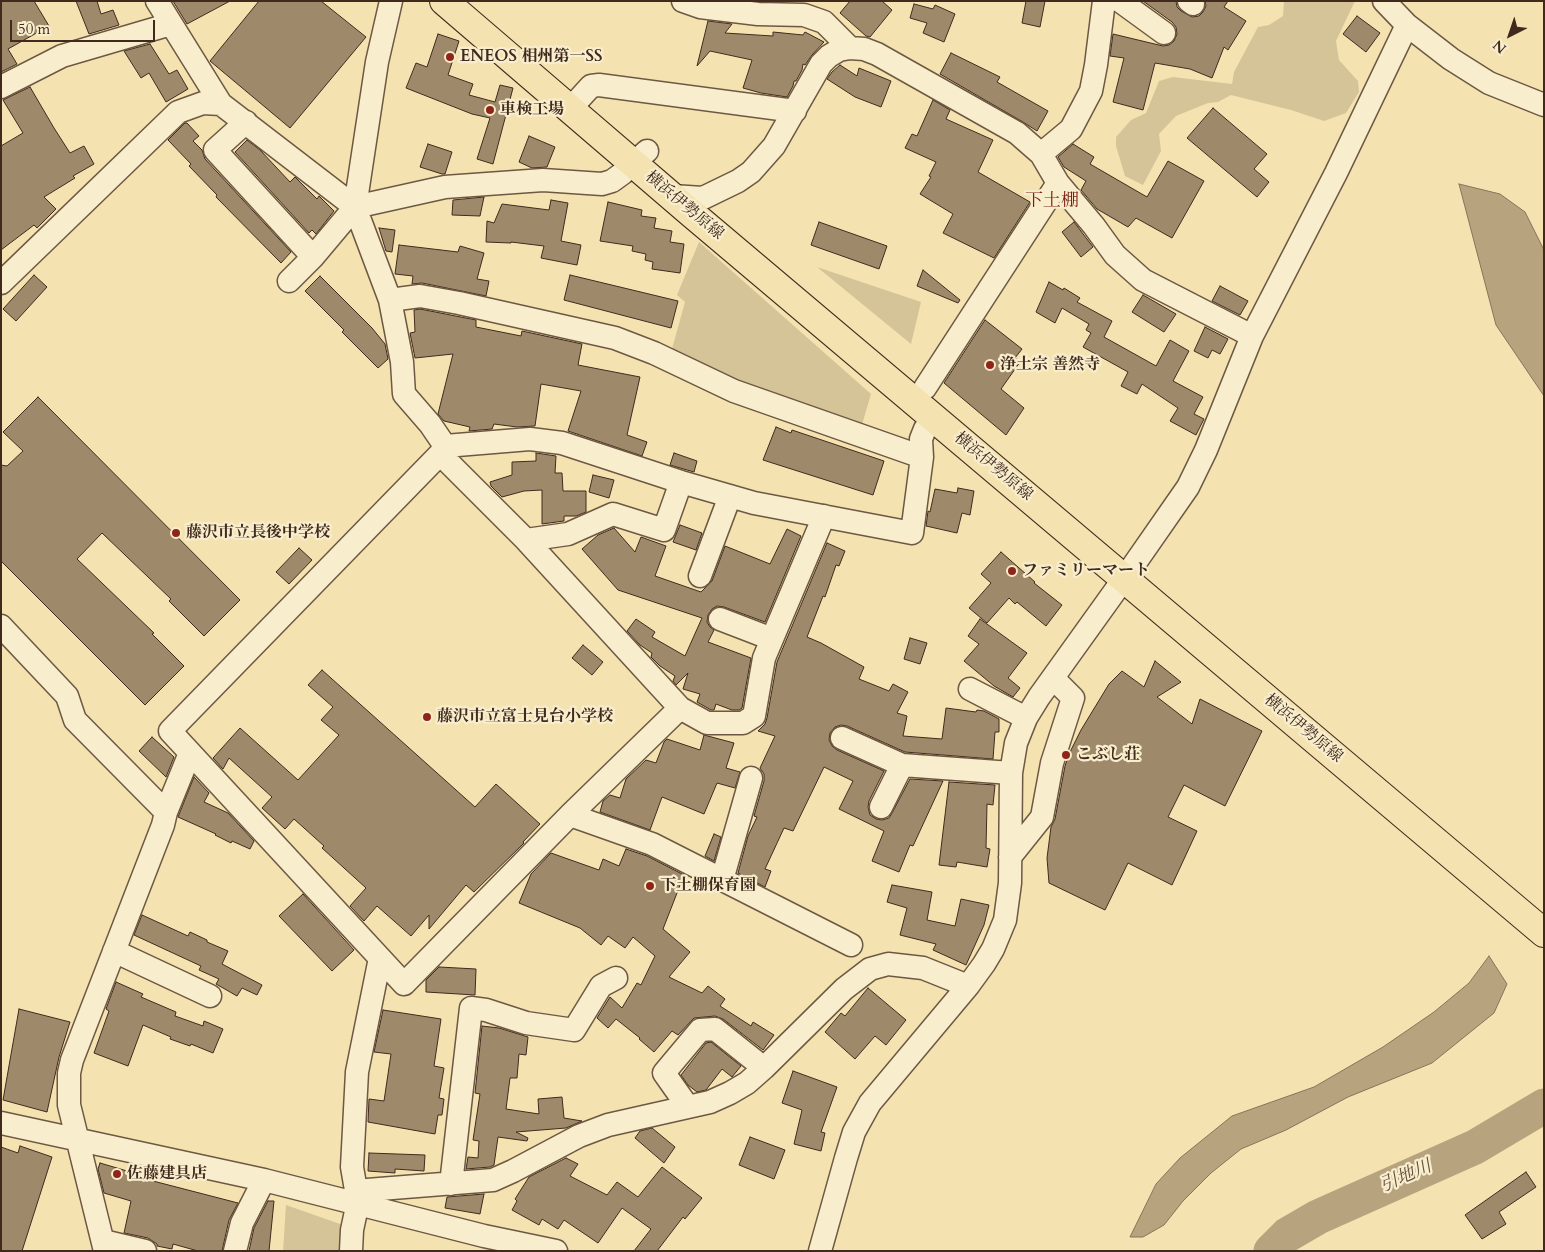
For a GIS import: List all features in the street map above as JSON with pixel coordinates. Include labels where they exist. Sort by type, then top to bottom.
[{"type":"main road","name":"横浜伊勢原線","points":[[444,1],[576,102],[641,157],[703,198],[925,388],[1129,572],[1544,933]]},
{"type":"main road","name":"横浜伊勢原線","points":[[470,1],[576,102]]},
{"type":"main road","name":"横浜伊勢原線","points":[[641,157],[672,196],[934,417],[1129,572],[1544,911]]},
{"type":"street","points":[[157,1],[221,104],[355,207]]},
{"type":"street","points":[[391,1],[377,62],[355,207],[390,300],[402,362],[404,394],[430,424],[443,450],[680,708],[707,723],[743,723],[754,716],[764,658],[824,516]]},
{"type":"street","points":[[683,1],[700,7],[758,14],[804,14],[822,11],[850,48]]},
{"type":"street","points":[[1041,154],[1071,129],[1091,91],[1104,1]]},
{"type":"street","points":[[1120,1],[1164,34]]},
{"type":"street","points":[[1384,1],[1407,25],[1451,59],[1489,83],[1544,105]]},
{"type":"street","points":[[1,86],[62,56],[171,24]]},
{"type":"street","points":[[820,1251],[854,1132],[870,1103],[968,986],[993,949],[1005,920],[1010,883],[1011,772],[1016,743],[1026,718],[1182,497],[1206,450],[1252,336],[1336,173],[1407,25]]},
{"type":"street","points":[[672,196],[703,198],[738,181],[751,172],[774,146],[821,64],[839,50],[850,48],[864,49],[877,54],[1017,133],[1041,154],[1058,183],[1116,255],[1142,280],[1252,336]]},
{"type":"street","points":[[576,102],[591,86],[599,85],[795,111]]},
{"type":"street","points":[[1,283],[178,112],[203,103],[221,104]]},
{"type":"street","points":[[246,122],[215,150],[313,257]]},
{"type":"street","points":[[289,281],[313,257],[355,207],[445,187],[544,180],[602,184],[612,181],[641,157]]},
{"type":"street","points":[[925,388],[1058,183]]},
{"type":"street","points":[[390,300],[420,296],[615,338],[654,353],[741,394],[922,457]]},
{"type":"street","points":[[680,708],[570,815],[404,984],[170,731],[443,450],[530,440],[562,444],[754,503],[912,532],[922,457],[921,439],[925,429],[934,417]]},
{"type":"street","points":[[526,540],[568,534],[613,514],[664,530],[681,482]]},
{"type":"street","points":[[700,576],[730,496]]},
{"type":"street","points":[[720,619],[772,639]]},
{"type":"street","points":[[1,626],[67,696],[75,720],[166,812]]},
{"type":"street","points":[[1010,857],[1042,817],[1052,763],[1073,698],[1053,678]]},
{"type":"street","points":[[970,689],[1026,718]]},
{"type":"street","points":[[842,738],[902,766],[1011,772]]},
{"type":"street","points":[[145,1251],[104,1246],[76,1140],[68,1089],[72,1060],[163,826],[166,812],[190,754]]},
{"type":"street","points":[[882,807],[902,766]]},
{"type":"street","points":[[722,880],[751,778]]},
{"type":"street","points":[[570,815],[652,844],[851,945]]},
{"type":"street","points":[[114,951],[210,996]]},
{"type":"street","points":[[351,1251],[352,1230],[358,1202],[352,1166],[357,1072],[380,958]]},
{"type":"street","points":[[358,1202],[367,1190],[493,1180],[579,1136],[608,1125],[710,1102],[730,1093],[747,1083],[764,1068],[844,989],[870,968],[888,964],[923,968],[968,986]]},
{"type":"street","points":[[451,1184],[471,1008],[486,1010],[526,1022],[574,1030],[601,986],[616,978]]},
{"type":"street","points":[[688,1107],[664,1073],[700,1030],[714,1030],[764,1068]]},
{"type":"street","points":[[1,1123],[264,1180],[358,1202],[484,1236],[556,1251]]},
{"type":"street","points":[[235,1251],[242,1223],[264,1180]]},
{"type":"shaded area","points":[[1284,1],[1355,1],[1336,41],[1339,60],[1358,81],[1359,92],[1346,113],[1324,121],[1291,110],[1231,95],[1218,102],[1208,103],[1176,116],[1159,134],[1161,151],[1143,185],[1125,176],[1116,146],[1116,137],[1131,120],[1146,113],[1159,81],[1173,77],[1232,84],[1234,72],[1258,27],[1269,25],[1283,16]]},
{"type":"shaded area","points":[[1459,184],[1500,194],[1525,212],[1544,250],[1544,396],[1496,325]]},
{"type":"shaded area","points":[[699,242],[871,394],[861,428],[670,356],[685,302],[677,295]]},
{"type":"shaded area","points":[[817,267],[921,302],[911,344]]},
{"type":"shaded area","points":[[1489,956],[1507,984],[1494,1013],[1432,1063],[1348,1097],[1286,1130],[1241,1149],[1211,1173],[1183,1201],[1164,1225],[1143,1237],[1130,1237],[1156,1184],[1180,1158],[1232,1116],[1314,1087],[1383,1047],[1434,1012],[1469,983]]},
{"type":"shaded area","points":[[286,1205],[343,1225],[342,1251],[283,1251]]},
{"type":"building","points":[[1,1],[34,1],[49,26],[8,49],[17,64],[1,72]]},
{"type":"building","points":[[76,1],[97,1],[101,14],[113,10],[119,25],[89,34]]},
{"type":"building","points":[[173,1],[230,1],[187,24]]},
{"type":"building","points":[[259,1],[321,1],[366,37],[290,128],[210,61]]},
{"type":"building","points":[[850,1],[882,1],[892,10],[870,37],[866,36],[840,13]]},
{"type":"building","points":[[1026,1],[1045,1],[1040,27],[1022,23]]},
{"type":"building","points":[[1143,1],[1176,1],[1177,7],[1181,11],[1192,17],[1199,16],[1203,12],[1206,6],[1205,1],[1228,1],[1224,7],[1246,21],[1228,50],[1224,47],[1212,78],[1190,69],[1155,63],[1143,110],[1113,102],[1124,58],[1110,56],[1113,34],[1163,46],[1169,45],[1174,41],[1177,34],[1176,27],[1172,22]]},
{"type":"building","points":[[914,4],[933,9],[935,5],[955,14],[944,42],[923,33],[927,23],[910,18]]},
{"type":"building","points":[[1357,16],[1380,33],[1366,52],[1343,34]]},
{"type":"building","points":[[708,21],[732,24],[725,33],[773,36],[773,32],[803,35],[805,32],[824,42],[805,65],[803,64],[802,70],[796,81],[794,81],[787,97],[761,93],[743,88],[752,60],[710,51],[697,66]]},
{"type":"building","points":[[438,34],[459,41],[448,75],[473,84],[469,95],[495,102],[500,85],[513,88],[493,164],[477,159],[490,118],[472,114],[406,88],[416,63],[427,67]]},
{"type":"building","points":[[150,44],[169,74],[177,70],[188,89],[166,102],[149,73],[141,78],[124,51]]},
{"type":"building","points":[[951,53],[1000,77],[997,82],[1048,111],[1037,131],[940,74]]},
{"type":"building","points":[[840,65],[857,76],[859,68],[891,81],[881,107],[855,97],[827,79]]},
{"type":"building","points":[[30,87],[70,153],[84,146],[94,164],[73,176],[75,178],[44,197],[56,209],[37,228],[34,225],[1,250],[1,146],[23,133],[3,100]]},
{"type":"building","points":[[933,100],[950,110],[946,119],[993,140],[978,172],[1030,202],[994,258],[943,233],[953,214],[920,194],[931,177],[929,176],[936,162],[905,148],[912,134],[917,136]]},
{"type":"building","points":[[1213,108],[1267,154],[1254,169],[1269,182],[1257,197],[1187,138]]},
{"type":"building","points":[[185,123],[199,136],[193,141],[202,150],[205,159],[291,252],[281,263],[216,197],[217,195],[189,166],[191,164],[168,140]]},
{"type":"building","points":[[529,136],[555,147],[547,167],[532,168],[519,162]]},
{"type":"building","points":[[247,140],[260,150],[290,182],[295,177],[317,199],[319,196],[334,211],[316,234],[312,230],[309,233],[235,152]]},
{"type":"building","points":[[428,144],[452,152],[445,174],[420,167]]},
{"type":"building","points":[[1073,144],[1094,157],[1090,164],[1147,197],[1168,161],[1204,181],[1172,238],[1136,218],[1128,227],[1097,209],[1081,190],[1086,181],[1064,167],[1058,157]]},
{"type":"building","points":[[484,197],[480,216],[452,215],[453,200]]},
{"type":"building","points":[[551,200],[568,203],[561,241],[581,245],[577,265],[541,258],[544,246],[511,242],[486,242],[487,221],[494,223],[502,204],[549,210]]},
{"type":"building","points":[[608,202],[642,210],[641,216],[656,218],[654,228],[672,231],[670,242],[684,244],[680,273],[652,269],[653,262],[645,260],[646,254],[632,251],[633,246],[600,241]]},
{"type":"building","points":[[819,222],[887,246],[879,269],[811,245]]},
{"type":"building","points":[[1074,222],[1093,247],[1081,257],[1062,232]]},
{"type":"building","points":[[379,228],[395,230],[392,252],[386,251]]},
{"type":"building","points":[[399,245],[458,252],[460,246],[484,253],[477,279],[489,281],[486,296],[422,283],[412,284],[413,276],[395,274]]},
{"type":"building","points":[[923,270],[960,300],[958,303],[917,286]]},
{"type":"building","points":[[34,275],[47,287],[16,321],[3,309]]},
{"type":"building","points":[[570,275],[678,301],[671,328],[564,300]]},
{"type":"building","points":[[320,276],[372,328],[385,344],[388,359],[378,368],[305,291]]},
{"type":"building","points":[[1049,282],[1063,290],[1064,288],[1080,298],[1077,302],[1112,321],[1104,337],[1156,366],[1170,340],[1189,351],[1173,381],[1203,397],[1194,414],[1204,419],[1196,435],[1170,421],[1178,408],[1142,384],[1137,394],[1121,386],[1128,372],[1083,347],[1091,333],[1086,330],[1089,324],[1062,308],[1055,323],[1036,312]]},
{"type":"building","points":[[1220,286],[1248,301],[1240,315],[1212,301]]},
{"type":"building","points":[[1143,295],[1176,314],[1164,332],[1132,312]]},
{"type":"building","points":[[420,309],[476,320],[476,327],[521,336],[522,331],[582,344],[578,365],[640,377],[627,435],[647,442],[642,456],[568,431],[581,391],[541,384],[535,426],[517,427],[494,424],[492,429],[469,431],[470,427],[444,421],[438,414],[453,354],[415,358],[410,333],[415,332],[414,310]]},
{"type":"building","points":[[985,320],[1022,349],[1015,358],[1020,362],[1001,389],[1024,408],[1006,435],[944,383]]},
{"type":"building","points":[[1205,327],[1228,339],[1220,354],[1212,350],[1208,358],[1194,351]]},
{"type":"building","points":[[38,397],[240,600],[204,636],[169,601],[171,599],[102,533],[77,559],[154,633],[152,634],[184,666],[145,705],[1,561],[1,465],[7,466],[23,451],[3,432]]},
{"type":"building","points":[[776,427],[791,433],[792,430],[884,461],[873,495],[763,460]]},
{"type":"building","points":[[536,453],[556,456],[555,473],[562,473],[563,491],[586,491],[586,512],[576,516],[564,516],[564,521],[542,524],[542,490],[524,491],[502,497],[491,486],[490,482],[512,475],[512,462],[536,461]]},
{"type":"building","points":[[674,453],[697,461],[694,472],[670,465]]},
{"type":"building","points":[[593,475],[614,480],[609,498],[589,492]]},
{"type":"building","points":[[958,488],[974,491],[970,515],[962,513],[957,533],[926,526],[928,511],[930,512],[935,489],[957,493]]},
{"type":"building","points":[[680,525],[702,533],[696,550],[673,542]]},
{"type":"building","points":[[614,528],[635,552],[641,537],[666,546],[655,576],[701,592],[712,581],[725,546],[770,564],[787,529],[801,536],[765,622],[717,606],[708,615],[707,622],[714,630],[708,642],[751,658],[742,708],[732,710],[716,704],[714,710],[711,710],[697,702],[700,694],[683,689],[688,673],[676,685],[673,681],[675,676],[660,666],[651,657],[652,653],[640,645],[627,631],[636,619],[655,632],[652,637],[685,656],[702,618],[618,590],[582,549],[598,535]]},
{"type":"building","points":[[827,543],[845,551],[839,566],[836,565],[825,597],[823,596],[807,637],[864,667],[859,679],[889,691],[893,684],[908,692],[897,713],[907,716],[903,736],[942,739],[946,708],[976,712],[977,710],[984,711],[999,719],[999,732],[995,732],[993,759],[905,752],[847,726],[835,727],[830,733],[829,740],[832,746],[884,771],[869,801],[868,807],[870,815],[876,819],[889,818],[910,779],[943,781],[913,846],[910,845],[899,872],[872,861],[884,831],[839,809],[853,781],[824,767],[793,831],[784,828],[765,869],[771,871],[765,887],[738,873],[748,836],[757,817],[754,816],[764,781],[764,774],[760,768],[775,736],[758,731],[765,724],[767,718],[777,662]]},
{"type":"building","points":[[299,548],[312,560],[289,584],[276,572]]},
{"type":"building","points":[[1001,552],[1034,583],[1062,605],[1046,626],[1017,602],[1015,604],[1009,598],[987,623],[969,608],[991,583],[981,574]]},
{"type":"building","points":[[980,619],[1027,653],[1008,678],[1020,688],[1013,697],[994,686],[964,661],[979,644],[968,636]]},
{"type":"building","points":[[910,638],[927,643],[920,664],[904,659]]},
{"type":"building","points":[[583,645],[603,662],[592,675],[572,658]]},
{"type":"building","points":[[1155,661],[1181,682],[1157,697],[1192,724],[1200,699],[1262,731],[1225,806],[1184,785],[1168,817],[1197,831],[1172,885],[1128,863],[1105,910],[1049,883],[1047,858],[1051,827],[1055,819],[1069,754],[1109,684],[1122,671],[1144,687]]},
{"type":"building","points":[[322,670],[475,807],[496,784],[540,824],[524,843],[474,892],[466,885],[429,929],[429,915],[411,936],[377,906],[364,921],[350,906],[366,888],[322,848],[324,846],[294,819],[285,829],[262,808],[272,797],[229,758],[223,769],[213,758],[240,728],[298,780],[339,735],[321,720],[333,707],[308,685]]},
{"type":"building","points":[[704,735],[734,743],[726,768],[740,772],[735,788],[717,783],[704,814],[662,797],[650,830],[600,812],[603,801],[610,795],[620,798],[626,779],[646,760],[656,763],[667,739],[700,750]]},
{"type":"building","points":[[152,737],[174,757],[166,777],[139,751]]},
{"type":"building","points":[[194,777],[209,793],[204,802],[228,813],[254,841],[250,849],[232,841],[231,843],[178,817]]},
{"type":"building","points":[[949,782],[995,785],[993,805],[987,804],[986,848],[990,849],[987,867],[957,862],[956,867],[939,865]]},
{"type":"building","points":[[714,834],[721,837],[714,861],[705,856]]},
{"type":"building","points":[[626,849],[647,856],[684,875],[663,929],[690,952],[669,977],[702,993],[708,986],[725,999],[720,1006],[751,1026],[753,1022],[774,1035],[763,1050],[723,1019],[715,1016],[694,1018],[678,1035],[672,1031],[654,1052],[616,1019],[608,1028],[597,1018],[610,997],[622,1008],[637,983],[641,985],[655,956],[633,937],[625,948],[608,936],[601,945],[580,928],[519,903],[531,874],[551,853],[599,870],[603,859],[619,866]]},
{"type":"building","points":[[892,885],[932,892],[927,920],[955,926],[961,899],[989,905],[984,925],[966,965],[933,950],[936,944],[900,935],[907,908],[887,902]]},
{"type":"building","points":[[303,894],[354,950],[332,971],[279,916]]},
{"type":"building","points":[[142,915],[188,936],[190,932],[228,951],[222,964],[262,985],[257,995],[242,988],[237,996],[216,984],[219,979],[199,970],[201,966],[134,935]]},
{"type":"building","points":[[439,967],[476,969],[475,995],[426,992],[426,980]]},
{"type":"building","points":[[116,982],[143,994],[141,997],[176,1012],[175,1016],[203,1026],[204,1021],[223,1029],[213,1053],[191,1044],[190,1046],[170,1039],[171,1037],[143,1025],[128,1066],[94,1053],[109,1011],[106,1009]]},
{"type":"building","points":[[868,988],[906,1020],[886,1045],[875,1036],[855,1059],[825,1032],[841,1013],[845,1016]]},
{"type":"building","points":[[19,1009],[70,1022],[59,1057],[47,1112],[3,1100]]},
{"type":"building","points":[[383,1010],[441,1019],[434,1066],[444,1068],[439,1098],[444,1099],[442,1115],[438,1115],[435,1134],[368,1122],[369,1099],[384,1101],[391,1054],[374,1052]]},
{"type":"building","points":[[482,1026],[499,1028],[528,1037],[526,1055],[519,1054],[517,1078],[510,1078],[506,1109],[539,1114],[538,1099],[562,1097],[564,1118],[582,1121],[566,1128],[516,1132],[528,1138],[527,1141],[498,1137],[494,1165],[466,1169],[468,1157],[478,1158],[479,1141],[473,1140],[480,1094],[475,1093]]},
{"type":"building","points":[[711,1042],[741,1066],[732,1077],[722,1069],[706,1090],[697,1092],[688,1085],[681,1075],[706,1043]]},
{"type":"building","points":[[793,1071],[837,1087],[821,1132],[825,1133],[821,1151],[794,1144],[802,1110],[782,1103]]},
{"type":"building","points":[[652,1128],[675,1147],[664,1163],[635,1138],[640,1131]]},
{"type":"building","points":[[750,1137],[785,1150],[774,1179],[739,1165]]},
{"type":"building","points":[[20,1146],[52,1157],[22,1251],[1,1251],[1,1147],[18,1153]]},
{"type":"building","points":[[369,1153],[425,1155],[424,1171],[395,1169],[395,1173],[368,1171]]},
{"type":"building","points":[[566,1158],[578,1164],[570,1176],[607,1195],[617,1182],[638,1197],[662,1167],[702,1198],[685,1219],[683,1217],[657,1251],[634,1251],[651,1229],[622,1208],[598,1243],[564,1220],[558,1229],[542,1219],[539,1225],[512,1210],[517,1201],[515,1199],[529,1177]]},
{"type":"building","points":[[100,1163],[127,1171],[126,1174],[238,1203],[229,1220],[222,1251],[198,1251],[173,1244],[172,1249],[157,1246],[148,1238],[124,1233],[131,1201],[104,1193],[98,1169]]},
{"type":"building","points":[[1526,1172],[1536,1187],[1499,1212],[1506,1224],[1482,1239],[1465,1215]]},
{"type":"building","points":[[484,1194],[480,1214],[445,1208],[447,1197]]},
{"type":"building","points":[[268,1201],[274,1201],[269,1251],[249,1251],[254,1228]]},
{"type":"waterway","name":"引地川","points":[[1271,1251],[1287,1235],[1318,1217],[1475,1147],[1544,1106]]},
{"type":"place","name":"ENEOS 相州第一SS","points":[[450,57]]},
{"type":"place","name":"車検工場","points":[[490,110]]},
{"type":"place","name":"浄土宗 善然寺","points":[[990,365]]},
{"type":"place","name":"藤沢市立長後中学校","points":[[176,533]]},
{"type":"place","name":"ファミリーマート","points":[[1012,571]]},
{"type":"place","name":"藤沢市立富士見台小学校","points":[[427,717]]},
{"type":"place","name":"こぶし荘","points":[[1066,755]]},
{"type":"place","name":"下土棚保育園","points":[[650,886]]},
{"type":"place","name":"佐藤建具店","points":[[117,1174]]},
{"type":"district","name":"下土棚","points":[[1052,202]]}]
